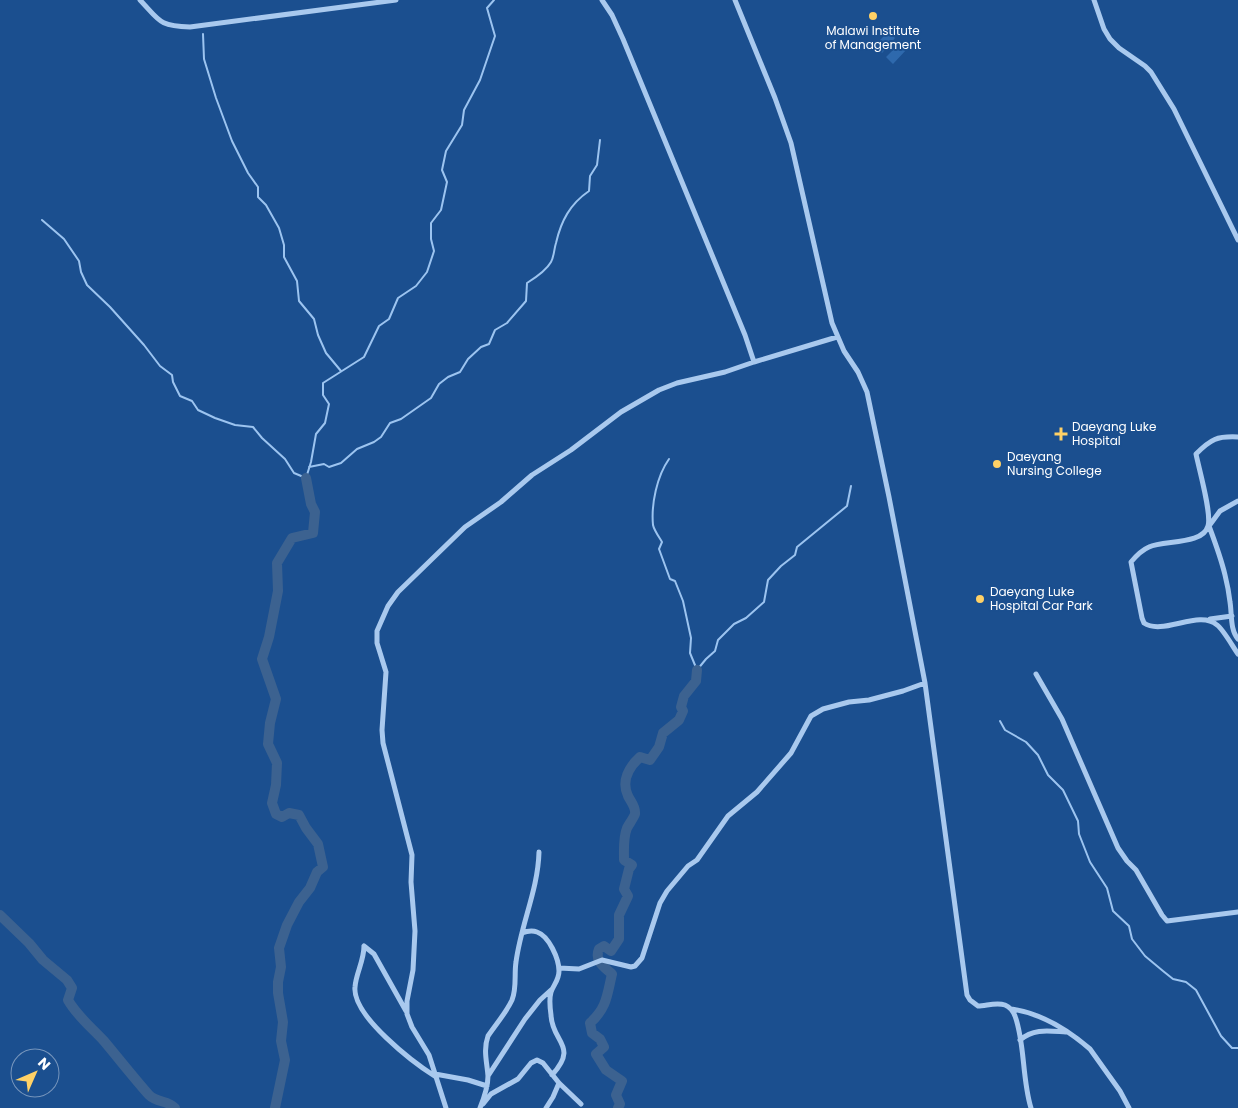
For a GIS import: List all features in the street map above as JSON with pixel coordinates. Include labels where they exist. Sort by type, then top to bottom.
[{"type":"street","points":[[140,0],[156,20],[162,24],[190,27],[396,0]]},
{"type":"street","points":[[602,0],[616,23],[663,132],[745,334],[754,362]]},
{"type":"street","points":[[735,0],[775,98],[791,143],[816,258],[837,337],[867,392],[925,683],[966,989],[970,1000],[978,1006],[1000,1004],[1011,1009],[1033,1014],[1067,1032],[1090,1049],[1120,1091],[1129,1108]]},
{"type":"street","points":[[1094,0],[1104,29],[1110,39],[1119,48],[1152,72],[1174,109],[1238,240]]},
{"type":"street","points":[[407,1014],[407,1001],[413,970],[415,931],[411,882],[412,855],[383,744],[382,730],[386,672],[377,642],[377,631],[388,606],[398,592],[465,527],[501,502],[532,475],[571,450],[621,412],[659,390],[676,383],[725,372],[837,337]]},
{"type":"street","points":[[1236,637],[1225,575],[1208,526],[1209,516],[1196,454],[1206,443],[1214,438],[1224,436],[1238,437]]},
{"type":"street","points":[[1232,616],[1154,627],[1144,622],[1132,562],[1135,557],[1150,546],[1199,537],[1205,533],[1220,511],[1238,501]]},
{"type":"street","points":[[1207,620],[1216,623],[1236,637]]},
{"type":"street","points":[[1221,628],[1238,654]]},
{"type":"street","points":[[1036,674],[1062,719],[1118,848],[1136,870],[1167,921],[1238,912]]},
{"type":"street","points":[[559,968],[580,969],[602,960],[625,966],[635,966],[644,953],[660,903],[667,891],[688,866],[697,860],[728,816],[757,792],[786,760],[796,747],[811,716],[822,709],[903,692],[925,683]]},
{"type":"street","points":[[481,1107],[488,1077],[485,1055],[486,1042],[512,1000],[522,932],[527,909],[535,889],[539,867],[539,852]]},
{"type":"street","points":[[488,1077],[525,1019],[556,984],[559,968],[553,950],[542,934],[536,931],[522,932]]},
{"type":"street","points":[[446,1108],[436,1076],[425,1047],[412,1027],[407,1014],[374,954],[364,946],[364,957],[357,972],[354,988],[362,1011],[382,1034],[406,1056],[436,1076],[468,1080],[487,1086]]},
{"type":"street","points":[[551,990],[551,1018],[564,1048],[564,1058],[552,1075]]},
{"type":"street","points":[[1011,1009],[1020,1040],[1026,1091],[1031,1108]]},
{"type":"street","points":[[1020,1040],[1026,1035],[1038,1031],[1067,1032]]},
{"type":"street","points":[[481,1107],[492,1094],[518,1079],[531,1062],[537,1060],[543,1062],[559,1083],[581,1104]]},
{"type":"street","points":[[546,1108],[559,1083]]},
{"type":"shaded area","points":[[888,32],[895,38],[882,53],[874,46]]},
{"type":"shaded area","points":[[900,43],[907,49],[893,64],[886,57]]},
{"type":"waterway","points":[[42,220],[64,239],[79,261],[81,272],[87,285],[110,307],[160,366],[172,375],[173,382],[180,396],[192,401],[198,410],[215,418],[235,425],[253,427],[285,459],[294,473],[306,478],[316,434],[325,423],[329,404],[323,395],[323,383],[364,357],[379,326],[389,319],[398,298],[416,286],[427,272],[434,251],[431,239],[431,223],[441,210],[447,182],[442,170],[446,151],[462,125],[464,110],[480,80],[495,36],[487,8],[494,0]]},
{"type":"waterway","points":[[203,34],[204,59],[232,141],[248,173],[258,187],[258,197],[266,205],[279,228],[284,245],[284,257],[297,281],[299,301],[314,319],[318,335],[326,353],[341,371]]},
{"type":"waterway","points":[[309,467],[324,464],[329,467],[341,463],[357,449],[374,442],[381,437],[390,423],[401,419],[431,398],[439,384],[448,377],[460,372],[468,359],[481,347],[489,344],[495,330],[507,323],[526,301],[527,283],[537,277],[551,262],[558,235],[567,214],[582,196],[589,191],[590,176],[597,165],[600,140]]},
{"type":"waterway","points":[[669,459],[661,474],[656,490],[653,525],[662,542],[659,549],[670,579],[675,581],[683,601],[691,638],[690,653],[697,670],[715,651],[718,640],[734,624],[746,618],[764,602],[768,580],[795,555],[797,547],[847,506],[851,486]]},
{"type":"waterway","points":[[275,1108],[285,1060],[281,1041],[283,1022],[278,993],[281,967],[279,948],[287,925],[299,902],[310,888],[317,872],[323,867],[318,844],[299,815],[289,813],[282,817],[276,814],[272,803],[276,785],[277,763],[268,744],[270,723],[276,699],[262,659],[269,637],[278,591],[277,563],[292,538],[313,533],[315,512],[311,504],[306,478]]},
{"type":"waterway","points":[[618,1108],[620,1104],[616,1095],[622,1081],[606,1070],[596,1054],[604,1047],[600,1039],[592,1033],[590,1023],[603,1006],[612,974],[599,960],[599,949],[604,946],[611,951],[619,939],[619,915],[628,896],[624,889],[629,869],[632,865],[624,860],[624,840],[635,811],[625,785],[632,765],[640,757],[650,760],[659,747],[663,733],[679,720],[683,711],[681,707],[684,696],[696,681],[697,670]]},
{"type":"waterway","points":[[1000,721],[1005,730],[1026,742],[1038,755],[1048,775],[1063,790],[1078,821],[1079,834],[1090,862],[1107,888],[1113,911],[1129,926],[1132,939],[1145,956],[1173,979],[1186,982],[1196,990],[1221,1036],[1232,1048],[1238,1048]]},
{"type":"waterway","points":[[0,915],[29,943],[43,960],[67,980],[72,988],[68,1000],[72,1006],[149,1095],[175,1108]]},
{"type":"place","name":"Malawi Institute of Management","points":[[873,16]]},
{"type":"place","name":"Daeyang Luke Hospital","points":[[1061,434]]},
{"type":"place","name":"Daeyang Nursing College","points":[[997,464]]},
{"type":"place","name":"Daeyang Luke Hospital Car Park","points":[[980,599]]}]
